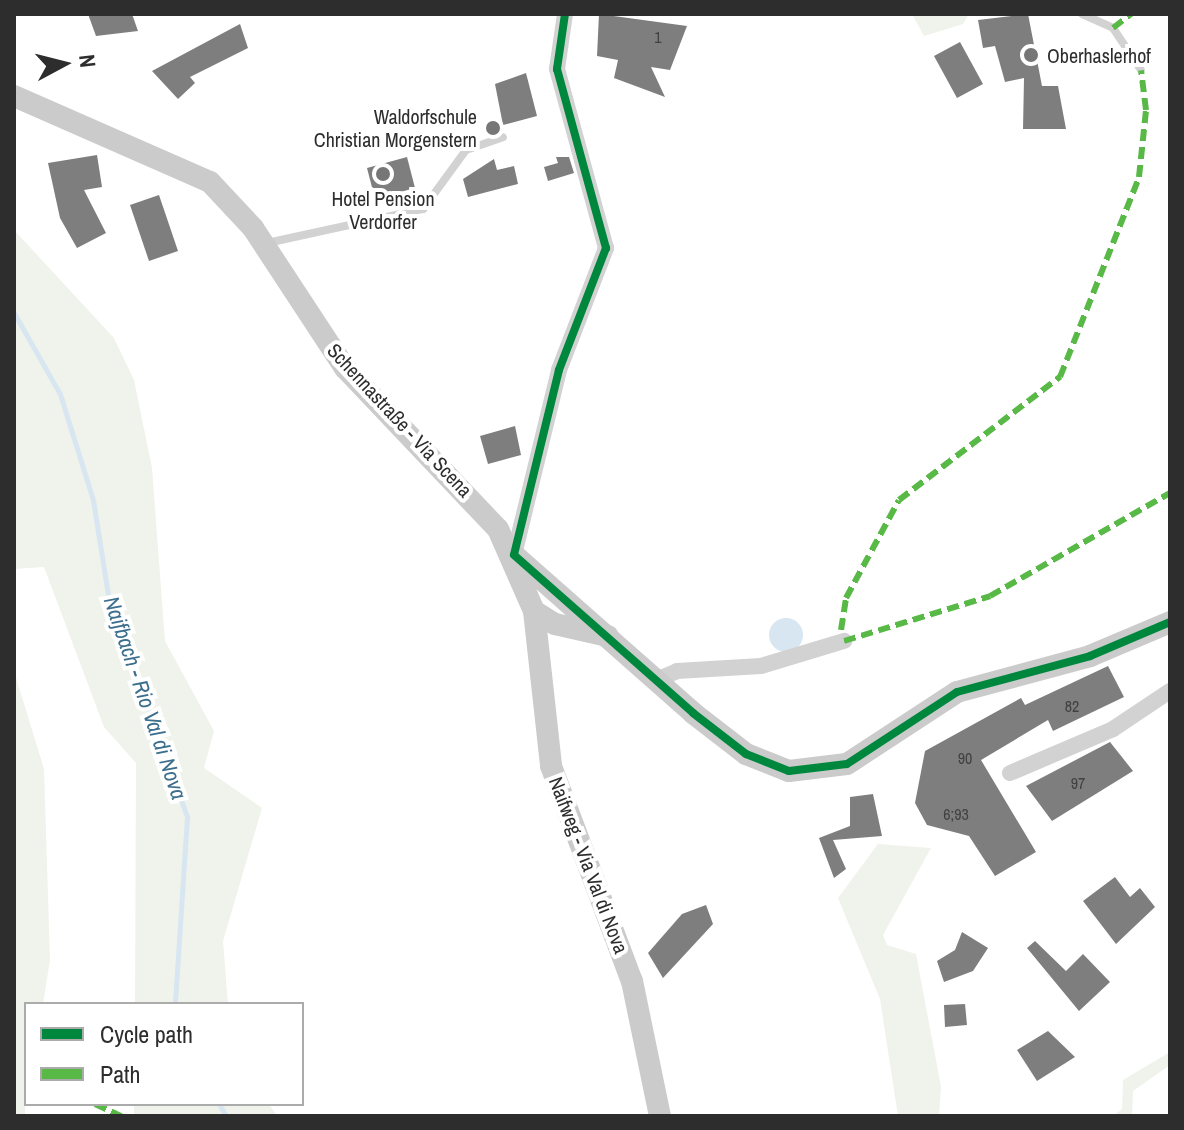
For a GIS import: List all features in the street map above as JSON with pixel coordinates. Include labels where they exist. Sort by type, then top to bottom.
[{"type":"main road","name":"Schennastraße - Via Scena","points":[[14,96],[210,182],[262,244],[345,368],[461,482],[514,555],[567,598],[599,633],[746,754],[810,773],[859,758],[957,692],[1090,656],[1170,622]]},
{"type":"main road","name":"Schennastraße - Via Scena","points":[[514,555],[534,611],[555,624],[599,633]]},
{"type":"main road","points":[[534,611],[567,598]]},
{"type":"main road","name":"Naifweg - Via Val di Nova","points":[[534,611],[551,766],[632,981],[660,1116]]},
{"type":"main road","points":[[541,669],[566,635],[599,633]]},
{"type":"street","points":[[514,555],[559,370],[606,248],[557,69],[565,14]]},
{"type":"street","points":[[656,680],[677,671],[761,666],[844,641]]},
{"type":"street","points":[[1010,773],[1113,729],[1170,691]]},
{"type":"lane","points":[[1082,14],[1113,28],[1141,70]]},
{"type":"lane","points":[[262,244],[423,209],[466,150],[503,137]]},
{"type":"shaded area","points":[[912,14],[969,14],[963,24],[924,36]]},
{"type":"shaded area","points":[[14,230],[114,338],[134,380],[152,468],[165,641],[214,731],[204,768],[262,808],[223,941],[228,1002],[135,1002],[136,763],[104,727],[44,567],[14,569]]},
{"type":"shaded area","points":[[786,618],[798,623],[803,635],[798,647],[786,652],[774,647],[769,635],[774,623]]},
{"type":"shaded area","points":[[14,671],[44,769],[50,960],[43,1002],[24,1002],[25,1116],[14,1116]]},
{"type":"shaded area","points":[[878,844],[931,848],[883,935],[887,945],[916,954],[941,1087],[939,1116],[898,1116],[880,999],[838,898]]},
{"type":"shaded area","points":[[1170,1052],[1170,1065],[1133,1091],[1132,1116],[1113,1116],[1122,1109],[1123,1080]]},
{"type":"shaded area","points":[[134,1106],[270,1106],[277,1116],[134,1116]]},
{"type":"building","points":[[88,14],[132,14],[138,31],[96,36]]},
{"type":"building","points":[[599,14],[687,26],[670,70],[651,67],[665,97],[614,78],[618,60],[597,56]]},
{"type":"building","points":[[1028,14],[1042,86],[1058,86],[1066,129],[1023,129],[1024,78],[1005,82],[995,46],[983,48],[978,20]]},
{"type":"building","points":[[240,24],[248,48],[190,77],[195,83],[178,99],[152,71]]},
{"type":"building","points":[[960,42],[983,84],[957,98],[934,56]]},
{"type":"building","points":[[526,73],[537,116],[503,125],[495,84]]},
{"type":"building","points":[[97,155],[102,187],[84,190],[106,233],[77,248],[60,218],[48,163]]},
{"type":"building","points":[[407,157],[415,188],[375,199],[367,168]]},
{"type":"building","points":[[556,157],[569,157],[574,173],[548,181],[544,167],[558,163]]},
{"type":"building","points":[[494,159],[497,170],[514,166],[518,184],[468,197],[463,179]]},
{"type":"building","points":[[159,195],[178,251],[149,261],[130,205]]},
{"type":"building","points":[[515,426],[521,455],[488,464],[480,436]]},
{"type":"building","points":[[1108,666],[1124,697],[1053,731],[1048,720],[981,760],[1036,852],[995,876],[969,836],[927,825],[915,803],[925,751],[1021,698],[1025,705]]},
{"type":"building","points":[[1110,742],[1133,771],[1052,821],[1026,786]]},
{"type":"building","points":[[873,794],[882,836],[833,840],[846,869],[834,878],[819,838],[850,826],[850,797]]},
{"type":"building","points":[[1115,877],[1130,897],[1140,888],[1155,907],[1116,944],[1083,901]]},
{"type":"building","points":[[706,905],[713,924],[663,978],[648,953],[682,914]]},
{"type":"building","points":[[962,932],[988,948],[973,971],[944,982],[937,961],[955,950]]},
{"type":"building","points":[[1035,941],[1066,971],[1083,954],[1110,982],[1079,1011],[1027,948]]},
{"type":"building","points":[[965,1004],[967,1025],[945,1027],[944,1005]]},
{"type":"building","points":[[1048,1031],[1075,1057],[1037,1081],[1017,1050]]},
{"type":"waterway","name":"Naifbach - Rio Val di Nova","points":[[14,313],[60,394],[93,500],[109,601],[187,817],[175,1002]]},
{"type":"waterway","name":"Naifbach - Rio Val di Nova","points":[[220,1106],[226,1116]]},
{"type":"marked path","points":[[1113,28],[1131,14]]},
{"type":"marked path","points":[[841,630],[846,598],[899,500],[1060,377],[1139,177],[1146,110],[1141,70]]},
{"type":"marked path","points":[[844,641],[990,596],[1170,493]]},
{"type":"marked path","points":[[99,1106],[121,1116]]},
{"type":"cycle path","points":[[565,14],[557,69],[606,248],[559,370],[514,555],[693,713],[746,754],[789,771],[847,764],[957,692],[1090,656],[1170,622]]},
{"type":"place","name":"Oberhaslerhof","points":[[1031,55]]},
{"type":"place","name":"Waldorfschule Christian Morgenstern","points":[[493,128]]},
{"type":"place","name":"Hotel Pension Verdorfer","points":[[383,174]]}]
